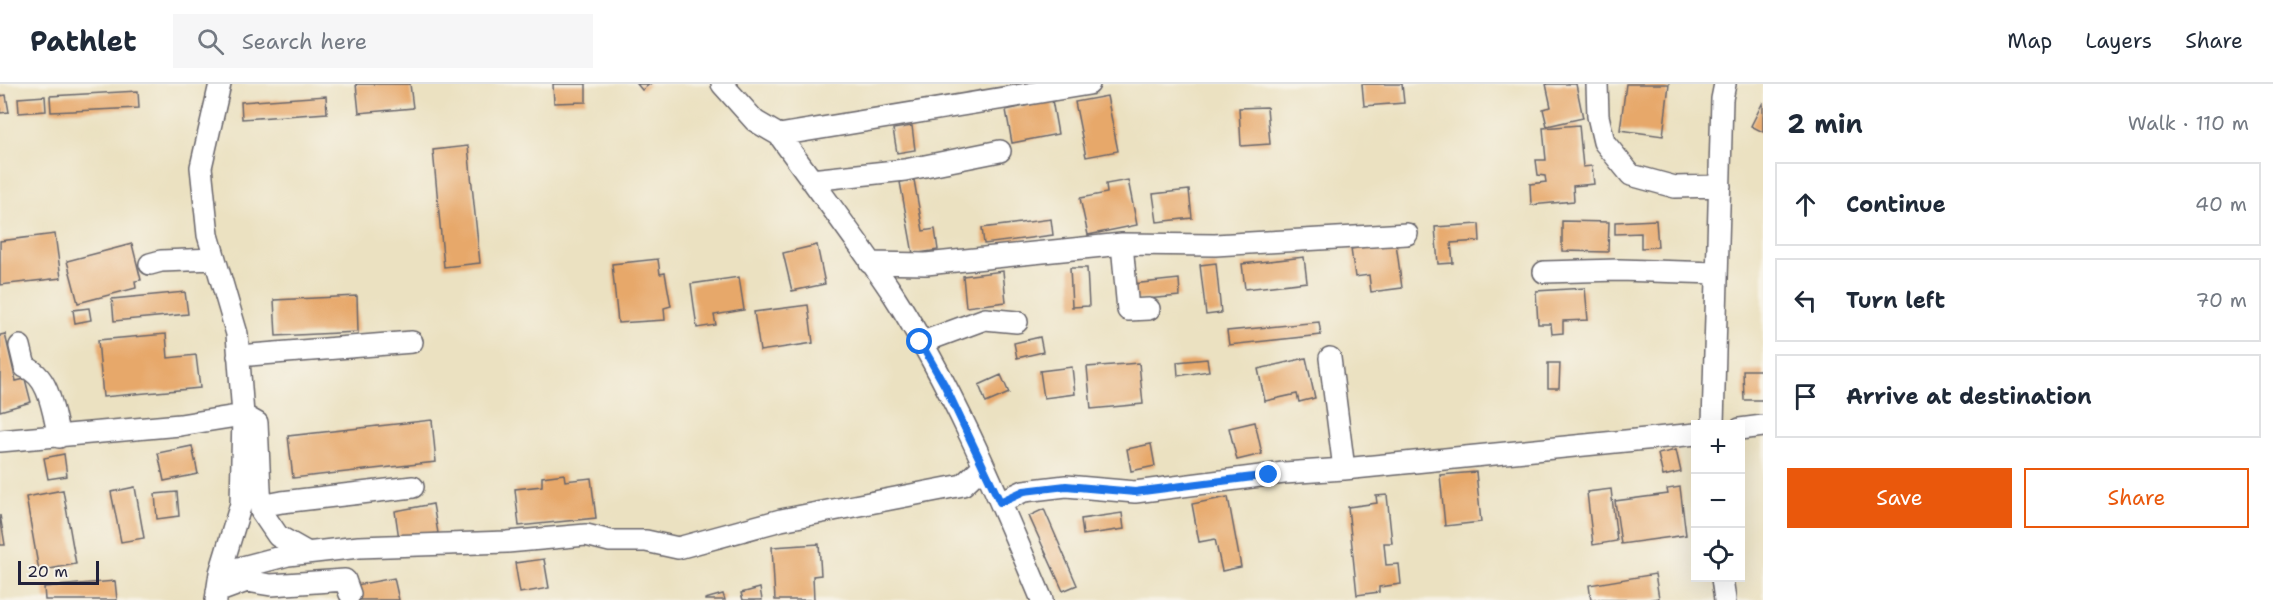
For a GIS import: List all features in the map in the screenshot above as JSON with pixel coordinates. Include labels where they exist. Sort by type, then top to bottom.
[{"type":"street","points":[[218,588],[254,507],[243,415],[237,334],[208,235],[201,167],[220,84]]},
{"type":"street","points":[[722,84],[755,121],[779,135],[893,295],[945,386],[1000,502],[1042,600]]},
{"type":"street","points":[[779,135],[1089,84]]},
{"type":"street","points":[[1597,84],[1598,116],[1604,142],[1631,175],[1675,187],[1720,186]]},
{"type":"street","points":[[1713,420],[1722,99],[1725,84]]},
{"type":"street","points":[[811,180],[905,170],[1000,151]]},
{"type":"street","points":[[870,263],[926,264],[1122,244],[1215,245],[1407,234]]},
{"type":"street","points":[[1122,244],[1128,310],[1149,309]]},
{"type":"street","points":[[150,264],[161,261],[215,259]]},
{"type":"street","points":[[1544,272],[1619,270],[1718,273]]},
{"type":"street","points":[[920,342],[986,319],[1017,322]]},
{"type":"street","points":[[238,356],[412,342]]},
{"type":"street","points":[[21,346],[25,367],[35,370],[45,385],[59,437]]},
{"type":"street","points":[[1330,358],[1344,469]]},
{"type":"street","points":[[0,441],[180,425],[243,415]]},
{"type":"street","points":[[1745,428],[1763,426]]},
{"type":"street","points":[[1000,502],[1024,491],[1066,486],[1135,492],[1269,475],[1691,434]]},
{"type":"street","points":[[218,588],[288,555],[359,548],[507,542],[586,535],[610,541],[646,541],[678,548],[781,520],[963,485],[983,466]]},
{"type":"street","points":[[254,507],[413,488]]},
{"type":"street","points":[[254,507],[278,536],[308,553]]},
{"type":"street","points":[[218,588],[247,581],[272,585],[345,580],[350,594]]},
{"type":"street","points":[[1723,582],[1725,600]]},
{"type":"building","points":[[356,84],[410,84],[413,108],[359,113]]},
{"type":"building","points":[[553,84],[586,84],[586,102],[554,103]]},
{"type":"building","points":[[637,84],[650,84],[642,90]]},
{"type":"building","points":[[1362,84],[1402,84],[1404,103],[1364,106]]},
{"type":"building","points":[[1546,84],[1576,84],[1583,118],[1547,126],[1543,109],[1551,107]]},
{"type":"building","points":[[1626,84],[1669,84],[1663,136],[1620,130]]},
{"type":"building","points":[[138,91],[139,108],[51,112],[50,96]]},
{"type":"building","points":[[6,95],[9,112],[0,113],[0,96]]},
{"type":"building","points":[[45,96],[46,111],[19,113],[18,98]]},
{"type":"building","points":[[326,96],[327,113],[242,119],[241,102]]},
{"type":"building","points":[[1107,96],[1118,151],[1086,157],[1075,102]]},
{"type":"building","points":[[1052,100],[1058,134],[1012,143],[1006,110]]},
{"type":"building","points":[[1763,102],[1763,132],[1751,126]]},
{"type":"building","points":[[1267,107],[1270,144],[1241,146],[1239,108]]},
{"type":"building","points":[[1579,125],[1583,167],[1592,166],[1594,184],[1573,186],[1574,201],[1531,205],[1530,184],[1546,182],[1545,176],[1538,175],[1536,160],[1546,160],[1543,128]]},
{"type":"building","points":[[912,126],[915,150],[897,153],[893,129]]},
{"type":"building","points":[[468,146],[480,263],[444,267],[433,150]]},
{"type":"building","points":[[914,180],[923,231],[935,229],[938,250],[913,254],[900,182]]},
{"type":"building","points":[[1128,180],[1137,225],[1088,235],[1080,198],[1107,193],[1106,184]]},
{"type":"building","points":[[1189,190],[1192,218],[1157,222],[1153,194]]},
{"type":"building","points":[[1051,219],[1053,235],[984,244],[982,228]]},
{"type":"building","points":[[1656,220],[1658,247],[1641,248],[1641,233],[1615,234],[1615,222]]},
{"type":"building","points":[[1562,221],[1609,222],[1608,252],[1562,251]]},
{"type":"building","points":[[1479,224],[1480,241],[1451,243],[1453,263],[1438,264],[1435,227]]},
{"type":"building","points":[[55,234],[61,278],[0,285],[0,241]]},
{"type":"building","points":[[1396,243],[1402,288],[1371,292],[1369,275],[1355,277],[1351,249]]},
{"type":"building","points":[[132,244],[141,280],[135,281],[136,288],[78,303],[67,261]]},
{"type":"building","points":[[817,245],[825,284],[792,291],[783,253]]},
{"type":"building","points":[[1304,257],[1307,282],[1245,289],[1242,264]]},
{"type":"building","points":[[658,259],[660,274],[665,273],[671,306],[664,308],[665,320],[618,323],[612,264]]},
{"type":"building","points":[[1216,263],[1221,313],[1206,315],[1200,265]]},
{"type":"building","points":[[1070,268],[1087,268],[1089,306],[1072,307]]},
{"type":"building","points":[[1003,271],[1006,302],[966,307],[963,276]]},
{"type":"building","points":[[739,277],[744,310],[714,315],[716,325],[697,328],[691,284]]},
{"type":"building","points":[[1179,279],[1180,296],[1134,300],[1132,284]]},
{"type":"building","points":[[1585,288],[1588,320],[1563,321],[1563,333],[1552,334],[1551,324],[1538,324],[1536,291]]},
{"type":"building","points":[[185,292],[188,314],[114,321],[112,299]]},
{"type":"building","points":[[357,296],[358,332],[276,336],[274,300]]},
{"type":"building","points":[[808,305],[813,343],[760,351],[754,312]]},
{"type":"building","points":[[89,308],[91,320],[75,323],[73,310]]},
{"type":"building","points":[[1319,322],[1321,335],[1229,345],[1227,331]]},
{"type":"building","points":[[5,334],[16,381],[25,379],[31,402],[0,411],[0,335]]},
{"type":"building","points":[[166,334],[168,358],[196,355],[200,388],[103,397],[98,340]]},
{"type":"building","points":[[1040,337],[1043,352],[1017,358],[1014,343]]},
{"type":"building","points":[[1306,358],[1315,398],[1299,402],[1297,394],[1265,401],[1258,369]]},
{"type":"building","points":[[1207,359],[1209,371],[1178,376],[1177,362]]},
{"type":"building","points":[[1139,363],[1143,404],[1091,409],[1087,367]]},
{"type":"building","points":[[1548,363],[1560,363],[1559,388],[1548,388]]},
{"type":"building","points":[[1072,367],[1075,394],[1044,398],[1040,371]]},
{"type":"building","points":[[1743,370],[1763,370],[1763,400],[1744,400]]},
{"type":"building","points":[[1001,375],[1009,393],[986,403],[979,385]]},
{"type":"building","points":[[432,420],[436,462],[293,478],[288,436]]},
{"type":"building","points":[[1255,422],[1262,454],[1237,460],[1229,428]]},
{"type":"building","points":[[1151,444],[1155,466],[1131,471],[1127,449]]},
{"type":"building","points":[[192,446],[198,474],[164,481],[158,453]]},
{"type":"building","points":[[1676,450],[1681,472],[1663,476],[1658,454]]},
{"type":"building","points":[[64,454],[67,476],[48,479],[44,458]]},
{"type":"building","points":[[1476,472],[1481,522],[1445,526],[1440,475]]},
{"type":"building","points":[[564,474],[565,481],[591,478],[596,518],[519,526],[515,489],[542,486],[542,477]]},
{"type":"building","points":[[135,487],[144,538],[121,542],[111,492]]},
{"type":"building","points":[[1680,487],[1686,535],[1621,544],[1615,501],[1668,494],[1667,489]]},
{"type":"building","points":[[1611,489],[1617,541],[1593,545],[1587,492]]},
{"type":"building","points":[[63,490],[76,564],[39,571],[26,497]]},
{"type":"building","points":[[177,492],[179,516],[157,519],[155,494]]},
{"type":"building","points":[[1387,495],[1392,543],[1384,543],[1386,565],[1399,564],[1401,584],[1379,587],[1379,592],[1357,595],[1348,507],[1377,503],[1376,496]]},
{"type":"building","points":[[1228,497],[1241,567],[1222,571],[1215,539],[1199,542],[1192,504]]},
{"type":"building","points":[[433,504],[438,533],[399,539],[395,511]]},
{"type":"building","points":[[1044,509],[1077,585],[1063,591],[1029,516]]},
{"type":"building","points":[[1122,513],[1124,529],[1083,535],[1081,519]]},
{"type":"building","points":[[0,515],[5,545],[0,545]]},
{"type":"building","points":[[819,544],[821,575],[813,576],[814,600],[775,600],[772,547]]},
{"type":"building","points":[[544,559],[549,588],[520,593],[515,563]]},
{"type":"building","points":[[1655,574],[1659,598],[1591,600],[1589,585]]},
{"type":"building","points":[[394,578],[399,600],[359,600],[356,585]]},
{"type":"building","points":[[115,581],[117,600],[45,600],[44,587]]},
{"type":"building","points":[[760,588],[762,600],[743,600],[741,593]]},
{"type":"building","points":[[723,594],[725,600],[705,600],[705,599]]},
{"type":"route","points":[[920,342],[945,386],[1000,502],[1024,491],[1066,486],[1135,492],[1269,475]]}]
